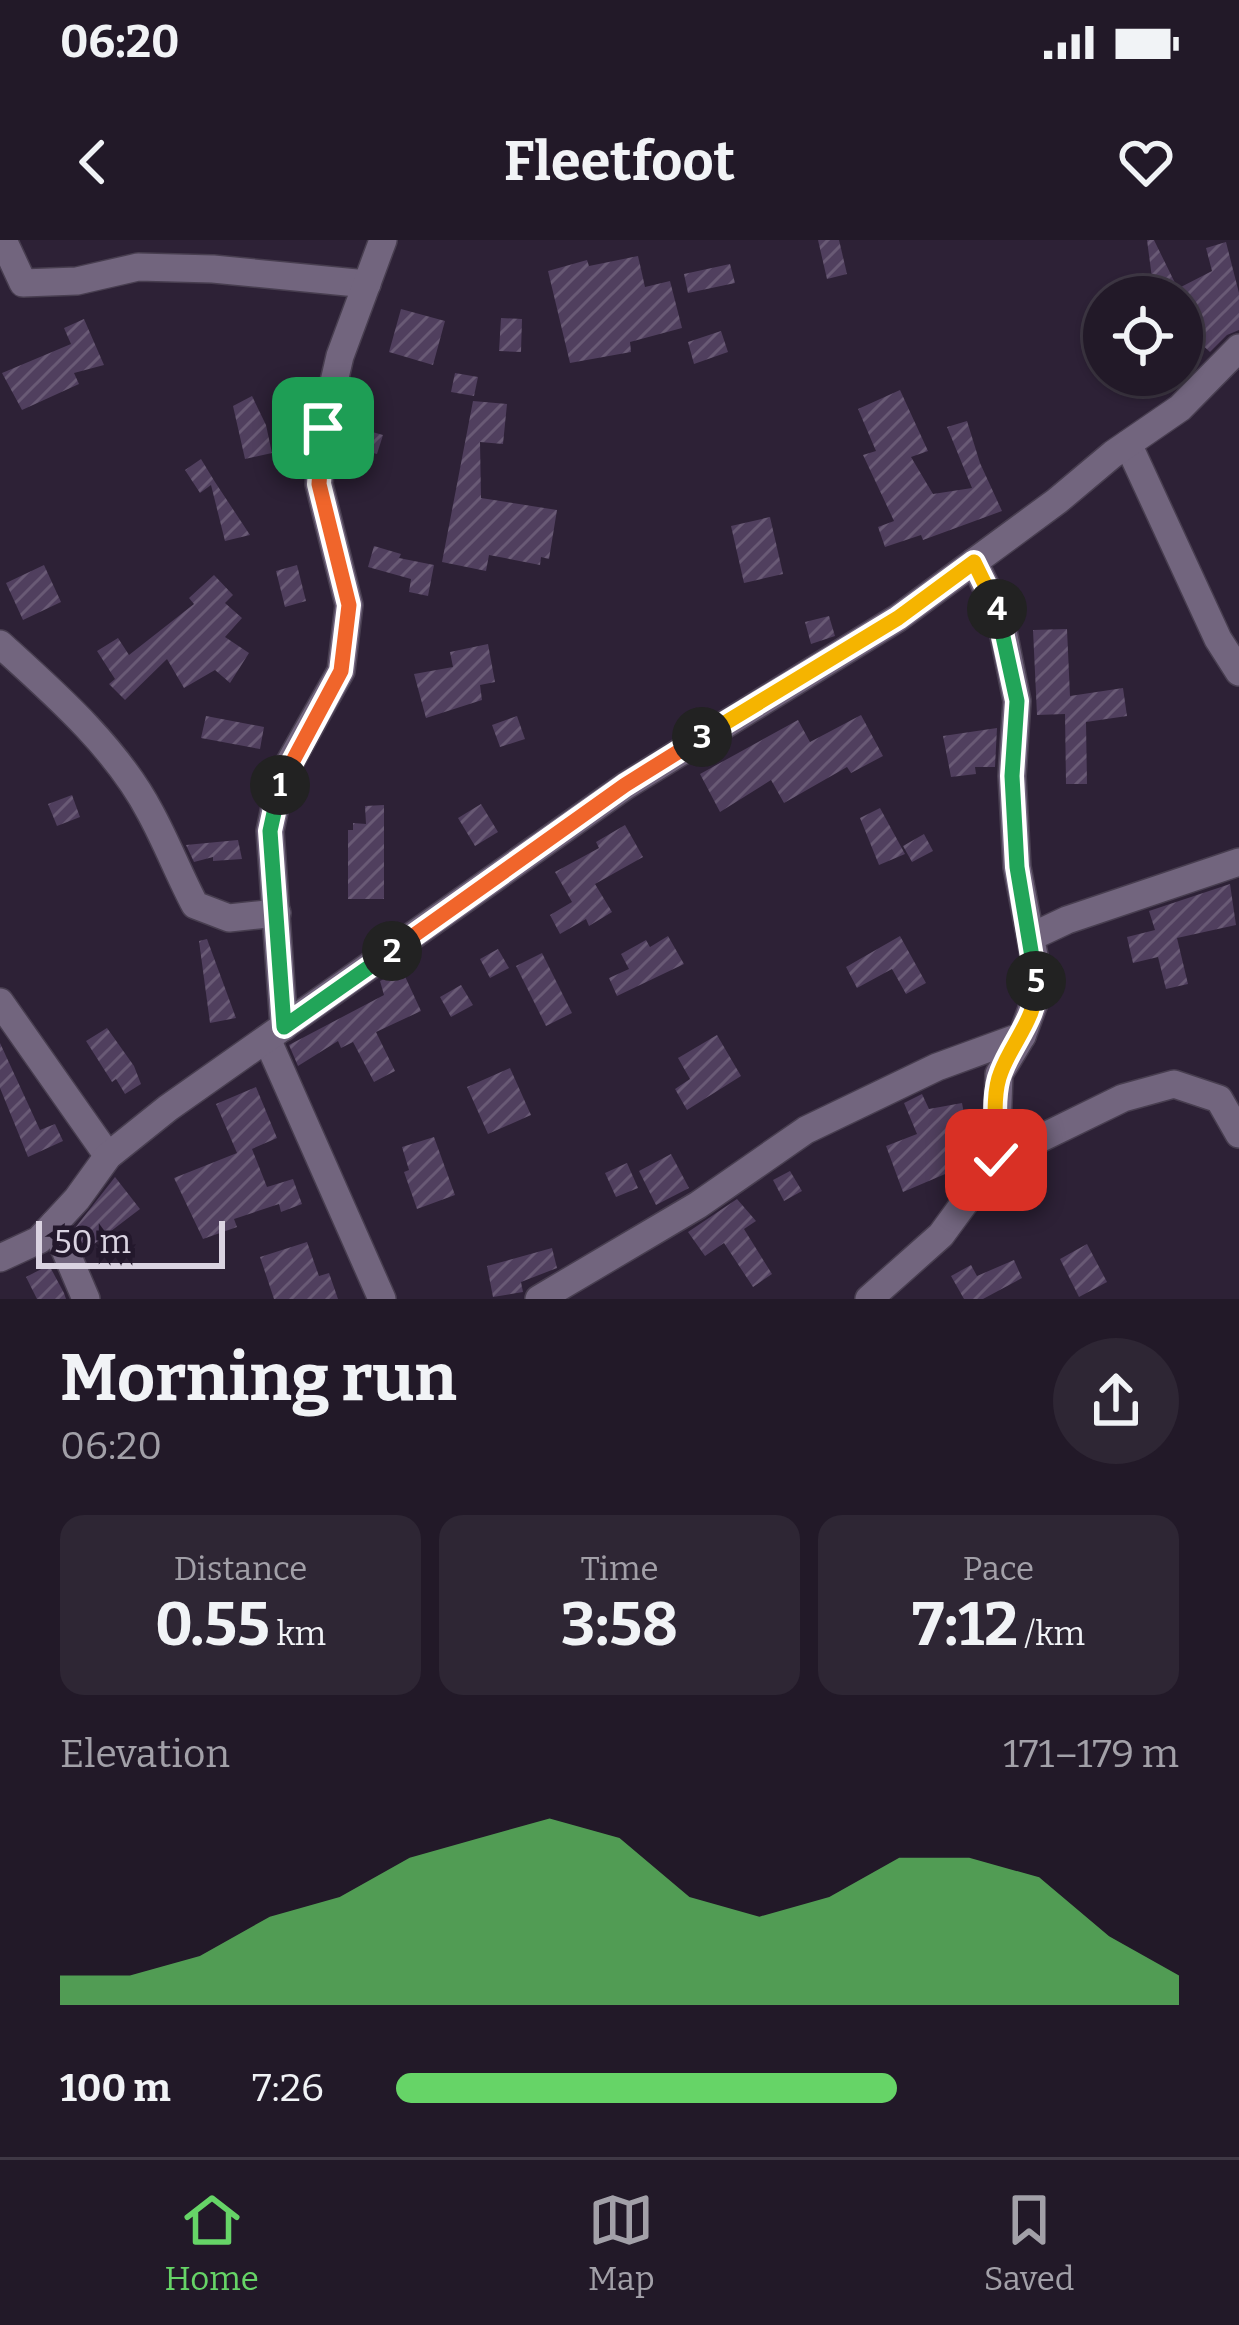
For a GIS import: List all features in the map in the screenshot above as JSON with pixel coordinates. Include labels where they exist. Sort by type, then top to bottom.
[{"type":"street","points":[[3,240],[23,283],[54,284],[138,267],[367,284]]},
{"type":"street","points":[[382,1299],[276,1033],[277,913],[270,831],[281,778],[341,671],[349,605],[319,484],[323,428],[340,356],[383,240]]},
{"type":"street","points":[[0,1258],[39,1240],[108,1156],[625,785],[898,618],[1180,408],[1239,348]]},
{"type":"street","points":[[1128,444],[1218,639],[1239,672]]},
{"type":"street","points":[[974,562],[1000,616],[1017,701],[1012,776],[1016,844],[1037,995],[1022,1036],[999,1074],[996,1160]]},
{"type":"street","points":[[0,644],[55,694],[116,764],[149,809],[196,905],[229,918],[277,913]]},
{"type":"street","points":[[1030,937],[1239,862]]},
{"type":"street","points":[[0,1003],[108,1156]]},
{"type":"street","points":[[538,1299],[698,1205],[806,1130],[937,1067],[1022,1036]]},
{"type":"street","points":[[868,1299],[941,1235],[996,1160],[1123,1098],[1174,1084],[1219,1099],[1239,1134]]},
{"type":"street","points":[[54,1224],[86,1299]]},
{"type":"building","points":[[818,240],[839,240],[847,274],[827,279]]},
{"type":"building","points":[[1147,240],[1154,240],[1172,276],[1152,276]]},
{"type":"building","points":[[1226,242],[1239,293],[1239,330],[1210,352],[1203,346],[1202,276],[1212,271],[1206,248]]},
{"type":"building","points":[[638,256],[645,287],[670,281],[682,328],[630,342],[631,352],[570,363],[548,271],[587,260],[589,266]]},
{"type":"building","points":[[730,264],[735,283],[688,293],[684,274]]},
{"type":"building","points":[[401,309],[445,321],[433,365],[389,352]]},
{"type":"building","points":[[501,318],[522,319],[521,352],[499,351]]},
{"type":"building","points":[[84,319],[104,365],[74,373],[79,384],[22,410],[2,373],[71,344],[64,328]]},
{"type":"building","points":[[721,331],[728,352],[694,364],[688,342]]},
{"type":"building","points":[[455,373],[478,377],[474,396],[451,392]]},
{"type":"building","points":[[900,390],[928,451],[911,457],[933,494],[972,488],[947,427],[967,421],[1002,511],[923,540],[921,535],[885,547],[878,527],[894,521],[863,455],[876,451],[858,409]]},
{"type":"building","points":[[252,396],[266,425],[272,453],[245,459],[233,406]]},
{"type":"building","points":[[473,401],[507,404],[503,444],[480,442],[481,498],[557,510],[549,559],[541,557],[540,565],[489,555],[486,571],[442,562]]},
{"type":"building","points":[[358,428],[383,435],[377,454],[353,448]]},
{"type":"building","points":[[201,459],[250,535],[225,541],[211,485],[200,493],[185,470]]},
{"type":"building","points":[[770,517],[783,574],[744,583],[731,526]]},
{"type":"building","points":[[374,546],[401,554],[399,558],[434,565],[428,596],[409,592],[411,579],[368,567]]},
{"type":"building","points":[[44,565],[61,602],[23,620],[6,583]]},
{"type":"building","points":[[297,565],[306,601],[285,607],[276,571]]},
{"type":"building","points":[[214,575],[233,595],[225,603],[242,618],[225,637],[249,653],[230,683],[215,670],[184,688],[167,659],[125,700],[109,684],[115,679],[97,651],[118,638],[129,655],[194,604],[189,598]]},
{"type":"building","points":[[829,616],[835,636],[811,644],[805,622]]},
{"type":"building","points":[[1067,629],[1070,696],[1123,688],[1127,716],[1086,722],[1087,784],[1066,784],[1065,714],[1037,715],[1033,630]]},
{"type":"building","points":[[488,644],[495,682],[480,685],[482,700],[426,718],[414,674],[453,667],[450,652]]},
{"type":"building","points":[[861,715],[883,756],[851,773],[847,767],[784,803],[771,780],[720,812],[700,774],[798,720],[810,742]]},
{"type":"building","points":[[206,716],[264,727],[260,749],[201,738]]},
{"type":"building","points":[[517,716],[525,739],[500,747],[492,725]]},
{"type":"building","points":[[997,728],[995,767],[975,767],[976,774],[951,777],[943,736]]},
{"type":"building","points":[[72,795],[80,817],[57,826],[48,804]]},
{"type":"building","points":[[481,804],[498,832],[475,846],[458,818]]},
{"type":"building","points":[[384,805],[384,899],[348,899],[348,830],[353,830],[353,823],[366,824],[365,806]]},
{"type":"building","points":[[880,808],[905,854],[879,865],[860,818]]},
{"type":"building","points":[[625,825],[643,857],[595,884],[612,912],[589,926],[586,919],[560,934],[550,915],[572,902],[555,872],[599,848],[596,842]]},
{"type":"building","points":[[924,834],[933,851],[912,862],[903,846]]},
{"type":"building","points":[[238,840],[242,859],[213,861],[213,857],[194,862],[186,845]]},
{"type":"building","points":[[1230,884],[1236,925],[1177,938],[1188,984],[1166,989],[1158,957],[1133,963],[1127,937],[1155,930],[1149,911]]},
{"type":"building","points":[[668,936],[684,964],[617,996],[609,978],[629,969],[621,954],[646,940],[650,947]]},
{"type":"building","points":[[900,936],[926,983],[906,994],[892,969],[857,988],[846,967]]},
{"type":"building","points":[[207,939],[236,1018],[210,1023],[199,941]]},
{"type":"building","points":[[498,949],[509,968],[490,978],[480,959]]},
{"type":"building","points":[[542,953],[572,1013],[546,1026],[516,966]]},
{"type":"building","points":[[402,970],[421,1011],[376,1032],[395,1071],[374,1082],[353,1042],[341,1048],[338,1041],[298,1066],[289,1045],[384,995],[380,981]]},
{"type":"building","points":[[461,985],[473,1005],[451,1017],[440,997]]},
{"type":"building","points":[[107,1028],[141,1084],[125,1094],[86,1041]]},
{"type":"building","points":[[717,1035],[741,1076],[687,1110],[675,1089],[690,1079],[678,1058]]},
{"type":"building","points":[[0,1043],[40,1130],[55,1124],[63,1141],[28,1157],[0,1088]]},
{"type":"building","points":[[510,1068],[531,1115],[488,1134],[467,1087]]},
{"type":"building","points":[[256,1087],[277,1138],[252,1149],[267,1187],[293,1179],[302,1204],[281,1212],[279,1204],[234,1219],[237,1227],[203,1239],[174,1178],[237,1153],[216,1104]]},
{"type":"building","points":[[922,1094],[929,1109],[962,1103],[969,1140],[959,1142],[971,1163],[903,1192],[886,1146],[917,1134],[904,1103]]},
{"type":"building","points":[[434,1137],[455,1195],[417,1209],[404,1172],[409,1170],[402,1147]]},
{"type":"building","points":[[671,1154],[689,1188],[656,1205],[639,1171]]},
{"type":"building","points":[[627,1163],[638,1188],[616,1197],[605,1173]]},
{"type":"building","points":[[790,1171],[802,1191],[784,1201],[773,1180]]},
{"type":"building","points":[[115,1177],[140,1209],[94,1244],[89,1239],[82,1243],[75,1228]]},
{"type":"building","points":[[737,1199],[756,1221],[744,1229],[772,1274],[753,1287],[724,1243],[705,1256],[688,1232]]},
{"type":"building","points":[[307,1242],[319,1276],[329,1273],[338,1299],[274,1299],[260,1257]]},
{"type":"building","points":[[1087,1244],[1107,1282],[1079,1297],[1060,1259]]},
{"type":"building","points":[[552,1248],[557,1268],[521,1282],[523,1292],[493,1297],[487,1266]]},
{"type":"building","points":[[1014,1260],[1022,1278],[983,1299],[964,1299],[951,1276],[971,1265],[977,1276]]},
{"type":"building","points":[[49,1265],[66,1299],[37,1299],[26,1277]]},
{"type":"route","points":[[323,428],[319,484],[349,605],[341,671],[281,778],[270,831],[284,1027],[625,785],[898,618],[974,562],[1000,616],[1017,701],[1012,776],[1017,867],[1037,995],[1022,1036],[999,1074],[996,1160]]}]
